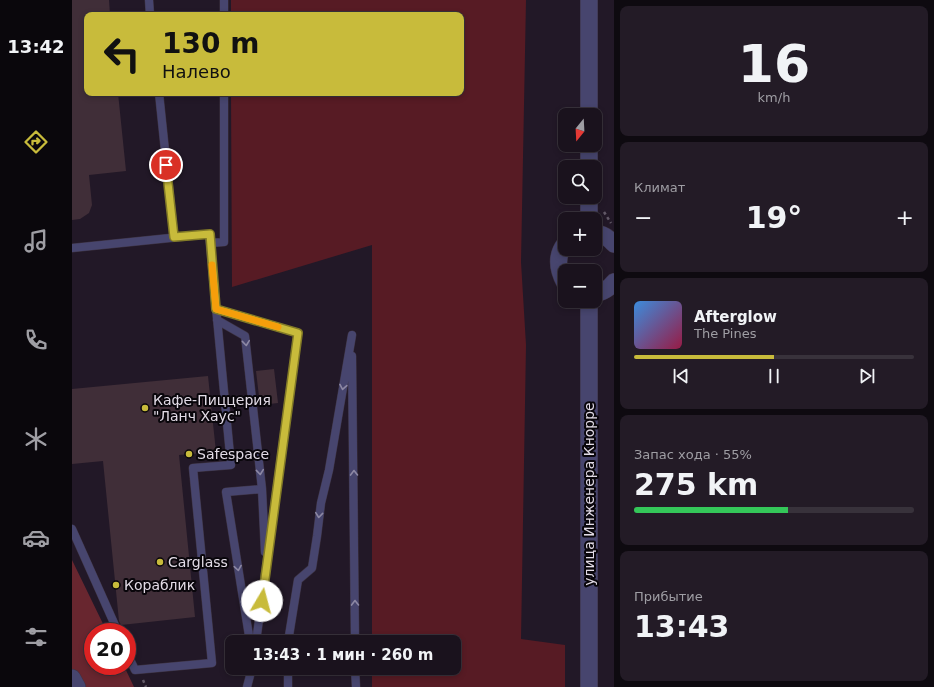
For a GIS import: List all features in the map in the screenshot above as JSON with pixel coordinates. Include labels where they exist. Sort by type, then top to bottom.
[{"type":"street","points":[[589,0],[589,108]]},
{"type":"street","points":[[602,236],[614,244]]},
{"type":"street","points":[[602,292],[611,287],[614,282]]},
{"type":"street","name":"улица Инженера Кнорре","points":[[589,308],[589,687]]},
{"type":"street","points":[[72,678],[77,687]]},
{"type":"lane","points":[[149,0],[150,12]]},
{"type":"lane","points":[[224,0],[224,12]]},
{"type":"lane","points":[[159,96],[174,237]]},
{"type":"lane","points":[[210,243],[224,242],[224,96]]},
{"type":"lane","points":[[72,248],[210,234],[230,465],[193,468],[212,663],[136,670]]},
{"type":"lane","points":[[216,309],[298,333],[257,635]]},
{"type":"lane","points":[[217,320],[245,336],[262,489],[265,574]]},
{"type":"lane","points":[[289,635],[298,580],[312,568],[321,502],[329,470],[352,335],[355,635]]},
{"type":"lane","points":[[249,635],[226,492],[262,489]]},
{"type":"lane","points":[[72,529],[114,623]]},
{"type":"lane","points":[[246,687],[250,675]]},
{"type":"lane","points":[[288,675],[288,687]]},
{"type":"lane","points":[[356,675],[356,687]]},
{"type":"path","points":[[602,208],[614,226]]},
{"type":"shaded area","points":[[231,0],[526,0],[521,262],[526,345],[521,639],[565,645],[565,687],[372,687],[372,675],[461,675],[461,635],[372,635],[372,245],[232,287],[231,96],[464,96],[464,12],[231,12]]},
{"type":"shaded area","points":[[72,560],[103,623],[84,623],[84,675],[128,675],[134,687],[72,687]]},
{"type":"building","points":[[72,0],[109,0],[110,12],[84,12],[84,96],[118,96],[126,171],[89,175],[92,205],[89,213],[80,219],[72,220]]},
{"type":"building","points":[[274,369],[278,403],[260,405],[256,371]]},
{"type":"building","points":[[208,376],[216,452],[179,455],[195,617],[136,623],[120,623],[103,461],[72,464],[72,389]]},
{"type":"slow traffic","points":[[212,265],[216,309],[278,327]]},
{"type":"place","name":"Кафе-Пиццерия \"Ланч Хаус\"","points":[[145,408]]},
{"type":"place","name":"Safespace","points":[[189,454]]},
{"type":"place","name":"Carglass","points":[[160,562]]},
{"type":"place","name":"Кораблик","points":[[116,585]]},
{"type":"route","points":[[166,165],[174,237],[210,234],[216,309],[298,333],[262,601]]}]
